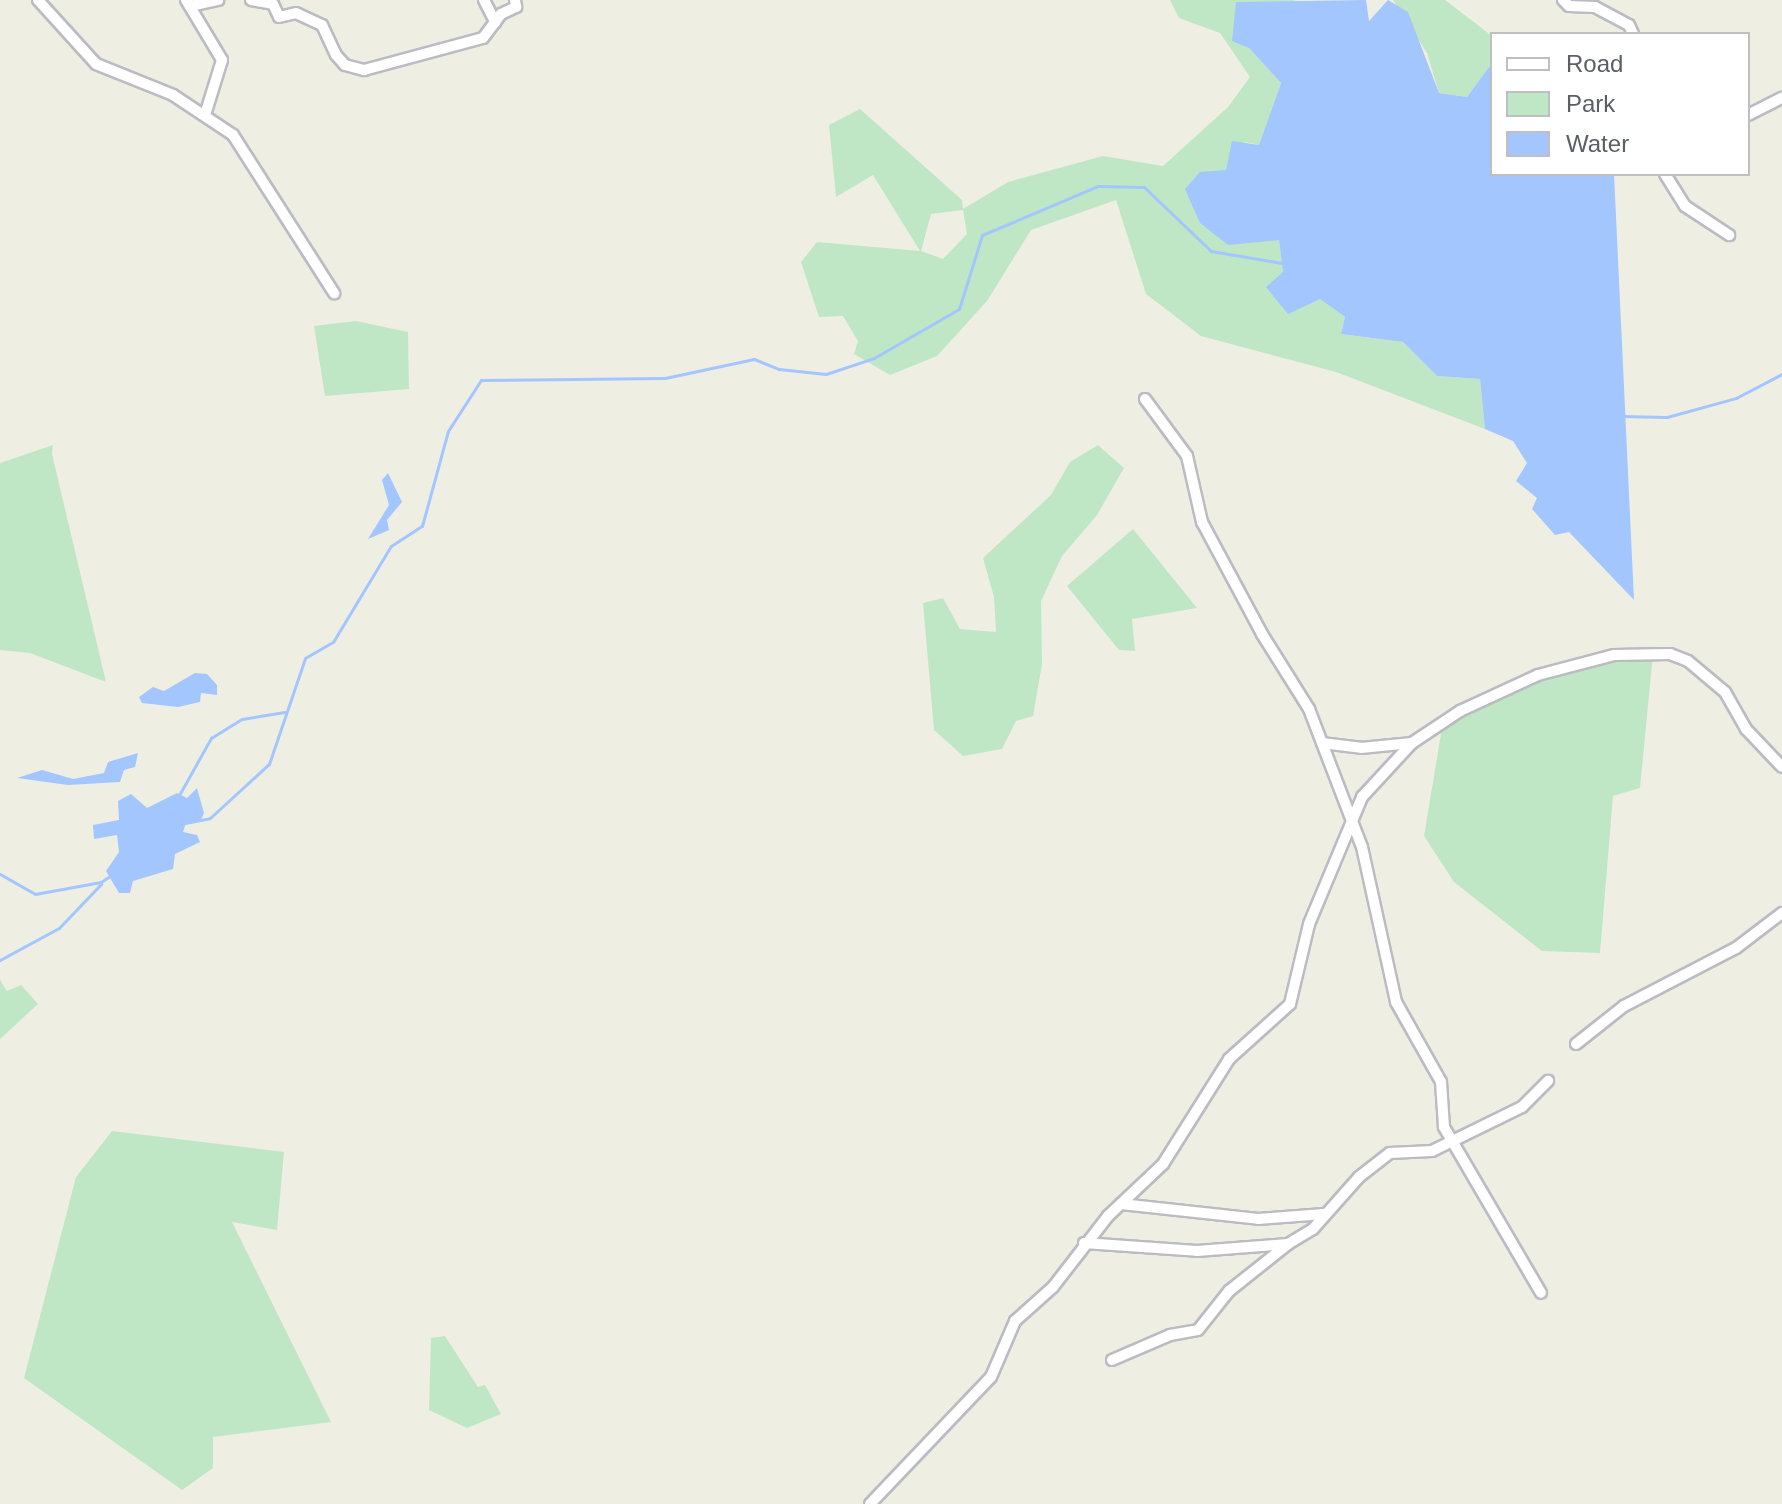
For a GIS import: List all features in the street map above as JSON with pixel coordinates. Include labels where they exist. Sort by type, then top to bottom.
[{"type":"street","points":[[38,0],[96,64],[173,95],[233,135],[256,164],[334,293]]},
{"type":"street","points":[[205,115],[222,60],[188,3],[218,0]]},
{"type":"street","points":[[251,0],[273,4],[279,17],[296,13],[322,25],[336,55],[345,65],[364,70],[483,38],[495,22],[516,7],[515,0]]},
{"type":"street","points":[[484,0],[495,22]]},
{"type":"street","points":[[1563,0],[1569,6],[1595,7],[1629,25],[1632,32]]},
{"type":"street","points":[[1750,114],[1782,98]]},
{"type":"street","points":[[1666,176],[1685,206],[1729,235]]},
{"type":"street","points":[[1145,399],[1187,456],[1202,522],[1262,634],[1309,709],[1352,820],[1378,906],[1394,997],[1441,1082],[1450,1139],[1522,1253],[1541,1293]]},
{"type":"street","points":[[870,1504],[983,1386],[998,1366],[1010,1326],[1053,1287],[1084,1243],[1163,1164],[1229,1059],[1290,1004],[1309,924],[1352,820],[1372,781],[1412,743],[1460,711],[1538,675],[1614,655],[1670,654],[1688,661],[1725,692],[1746,729],[1782,767]]},
{"type":"street","points":[[1322,743],[1361,748],[1412,743]]},
{"type":"street","points":[[1576,1044],[1624,1006],[1736,948],[1782,913]]},
{"type":"street","points":[[1112,1360],[1170,1335],[1198,1330],[1229,1291],[1288,1244],[1310,1232],[1324,1214],[1390,1153],[1427,1153],[1450,1139],[1522,1107],[1548,1081]]},
{"type":"street","points":[[1121,1204],[1258,1219],[1324,1214]]},
{"type":"street","points":[[1084,1243],[1197,1251],[1288,1244]]},
{"type":"green space","points":[[1170,0],[1298,0],[1287,2],[1249,48],[1281,83],[1259,145],[1244,142],[1279,240],[1283,272],[1345,317],[1341,334],[1403,342],[1437,376],[1480,379],[1485,429],[1336,372],[1201,336],[1146,294],[1116,200],[1031,230],[987,301],[937,356],[890,375],[854,354],[858,341],[843,316],[819,317],[801,262],[817,242],[920,251],[873,175],[836,197],[829,125],[860,109],[962,200],[963,209],[1008,182],[1103,156],[1163,166],[1228,107],[1250,77],[1220,33],[1179,18]],"holes":[[[963,210],[967,234],[943,259],[921,251],[931,214]]]},
{"type":"green space","points":[[1393,0],[1445,0],[1490,34],[1490,66],[1467,97],[1439,93],[1427,53]]},
{"type":"green space","points":[[356,321],[408,332],[409,389],[325,396],[314,326]]},
{"type":"green space","points":[[53,445],[52,454],[106,682],[30,653],[0,650],[0,463]]},
{"type":"green space","points":[[1098,445],[1124,468],[1097,515],[1062,556],[1041,601],[1042,664],[1033,716],[1016,721],[1002,749],[963,756],[934,730],[923,603],[943,598],[960,629],[996,632],[994,597],[983,558],[1051,495],[1070,462]]},
{"type":"green space","points":[[1133,529],[1197,608],[1132,619],[1135,651],[1119,650],[1067,586]]},
{"type":"green space","points":[[1653,654],[1640,788],[1613,796],[1600,953],[1542,951],[1454,882],[1424,836],[1443,722],[1538,675]]},
{"type":"green space","points":[[0,980],[7,991],[21,985],[38,1004],[0,1039]]},
{"type":"green space","points":[[112,1131],[284,1152],[277,1230],[232,1222],[331,1422],[213,1437],[213,1468],[182,1490],[24,1378],[76,1177]]},
{"type":"green space","points":[[445,1336],[478,1387],[485,1385],[501,1414],[467,1428],[429,1410],[431,1338]]},
{"type":"water","points":[[1366,0],[1369,21],[1388,0],[1408,12],[1439,93],[1467,97],[1490,66],[1490,176],[1614,176],[1634,600],[1569,532],[1555,535],[1532,509],[1537,498],[1516,481],[1527,463],[1513,441],[1485,429],[1480,379],[1437,376],[1403,342],[1341,334],[1345,317],[1320,299],[1288,314],[1266,287],[1283,272],[1279,240],[1228,245],[1200,223],[1185,189],[1200,172],[1226,170],[1232,141],[1259,145],[1281,83],[1249,48],[1232,41],[1236,2]]},
{"type":"water","points":[[388,473],[402,502],[387,520],[389,530],[368,539],[389,505],[382,480]]},
{"type":"water","points":[[195,673],[207,674],[217,685],[217,695],[201,693],[200,702],[178,707],[142,703],[139,697],[153,687],[164,691]]},
{"type":"water","points":[[138,753],[135,767],[124,770],[120,782],[68,785],[17,778],[42,770],[73,779],[104,773],[108,762]]},
{"type":"water","points":[[197,788],[204,813],[201,820],[186,823],[183,832],[197,835],[200,842],[175,854],[173,869],[133,881],[130,893],[119,893],[106,871],[119,852],[117,835],[94,839],[93,825],[119,820],[118,801],[131,794],[147,808],[177,793],[187,798]]},
{"type":"waterway","points":[[185,823],[210,818],[269,764],[305,658],[333,642],[391,546],[422,526],[448,431],[481,380],[665,378],[754,359],[779,369],[826,374],[874,358],[959,309],[982,235],[1098,186],[1144,187],[1211,251],[1282,263]]},
{"type":"waterway","points":[[1620,416],[1667,417],[1736,398],[1782,374]]},
{"type":"waterway","points":[[178,797],[211,738],[242,719],[284,712]]},
{"type":"waterway","points":[[0,874],[35,894],[101,882],[110,876]]},
{"type":"waterway","points":[[0,960],[59,928],[101,884]]}]
